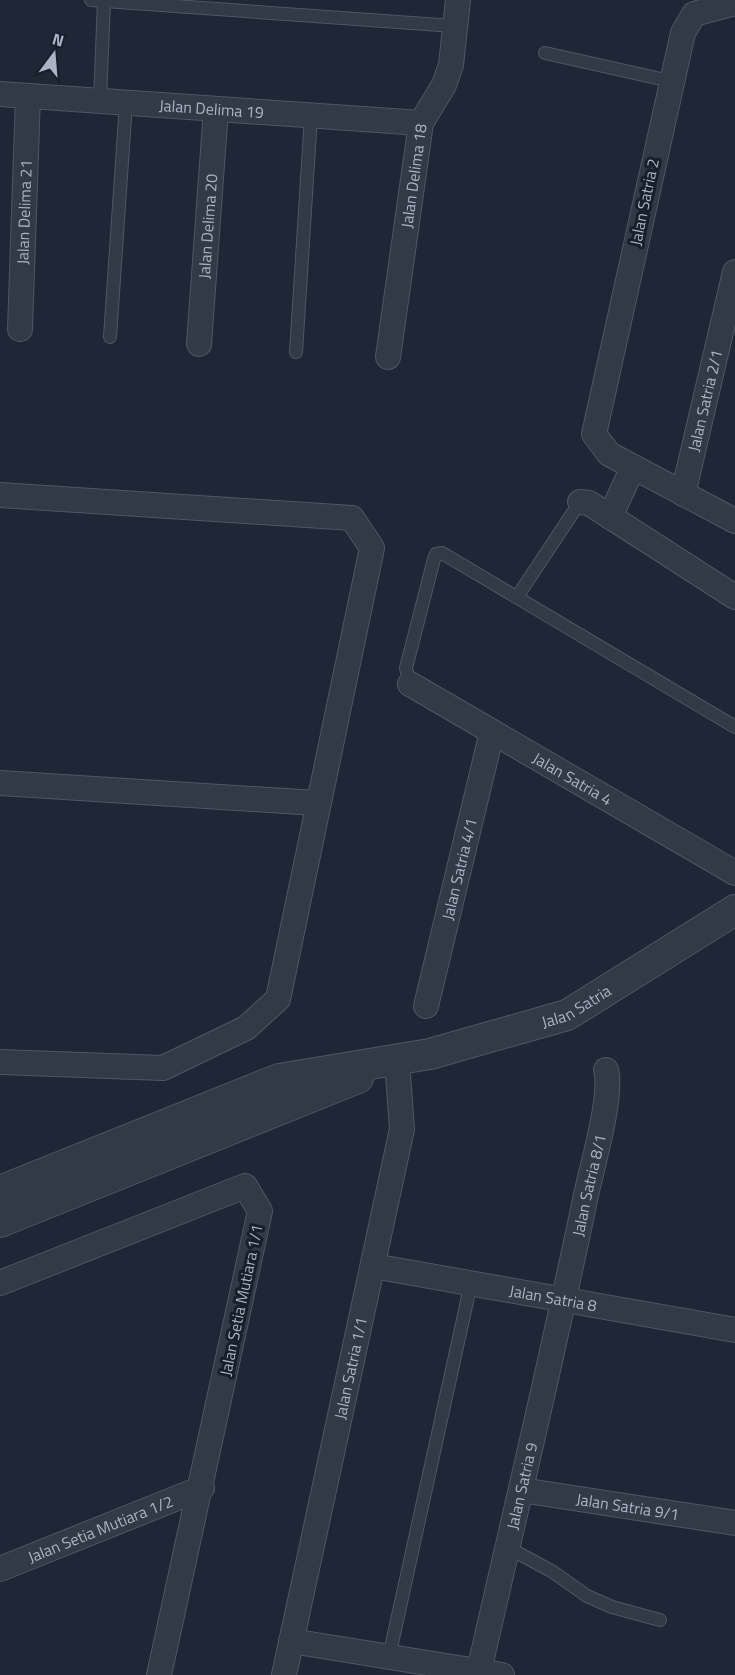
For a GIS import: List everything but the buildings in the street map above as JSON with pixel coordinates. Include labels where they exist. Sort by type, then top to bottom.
[{"type":"street","name":"Jalan Delima 18","points":[[388,357],[421,123],[444,85],[451,65],[458,0]]},
{"type":"street","name":"Jalan Satria 2","points":[[633,467],[609,454],[594,434],[670,81],[683,33],[694,14],[735,3]]},
{"type":"street","name":"Jalan Delima 19","points":[[0,94],[421,123]]},
{"type":"street","name":"Jalan Delima 21","points":[[20,329],[28,96]]},
{"type":"street","name":"Jalan Delima 20","points":[[199,344],[216,109]]},
{"type":"street","name":"Jalan Satria 2/1","points":[[683,494],[735,272]]},
{"type":"street","points":[[610,517],[633,467],[735,521]]},
{"type":"street","points":[[0,495],[352,518],[372,548],[317,803],[278,999],[246,1028],[163,1068],[0,1062]]},
{"type":"street","points":[[580,502],[588,503],[735,597]]},
{"type":"street","name":"Jalan Satria 4","points":[[410,684],[735,873]]},
{"type":"street","name":"Jalan Satria 4/1","points":[[426,1006],[492,732]]},
{"type":"street","points":[[0,783],[317,803]]},
{"type":"street","name":"Jalan Satria","points":[[397,1061],[505,1035],[567,1015],[735,910]]},
{"type":"street","points":[[0,1191],[279,1079],[397,1061]]},
{"type":"street","points":[[0,1222],[289,1107],[397,1061]]},
{"type":"street","name":"Jalan Satria 1/1","points":[[284,1675],[402,1129],[397,1061]]},
{"type":"street","name":"Jalan Satria 8/1","points":[[563,1300],[604,1107],[608,1078],[606,1070]]},
{"type":"street","name":"Jalan Setia Mutiara 1/1","points":[[0,1284],[245,1186],[260,1211],[202,1488],[159,1675]]},
{"type":"street","name":"Jalan Satria 8","points":[[373,1266],[735,1330]]},
{"type":"street","name":"Jalan Satria 9","points":[[491,1673],[507,1547],[563,1300]]},
{"type":"street","name":"Jalan Setia Mutiara 1/2","points":[[0,1569],[202,1488]]},
{"type":"street","name":"Jalan Satria 9/1","points":[[521,1490],[661,1509],[735,1523]]},
{"type":"street","points":[[291,1641],[491,1673]]},
{"type":"lane","points":[[100,101],[99,0],[454,26]]},
{"type":"lane","points":[[545,53],[670,81]]},
{"type":"lane","points":[[110,337],[126,103]]},
{"type":"lane","points":[[296,352],[311,116]]},
{"type":"lane","points":[[517,597],[580,502]]},
{"type":"lane","points":[[410,684],[406,668],[436,554],[442,553],[735,727]]},
{"type":"lane","points":[[389,1657],[471,1283]]},
{"type":"lane","points":[[507,1547],[553,1572],[587,1596],[612,1607],[660,1620]]}]
